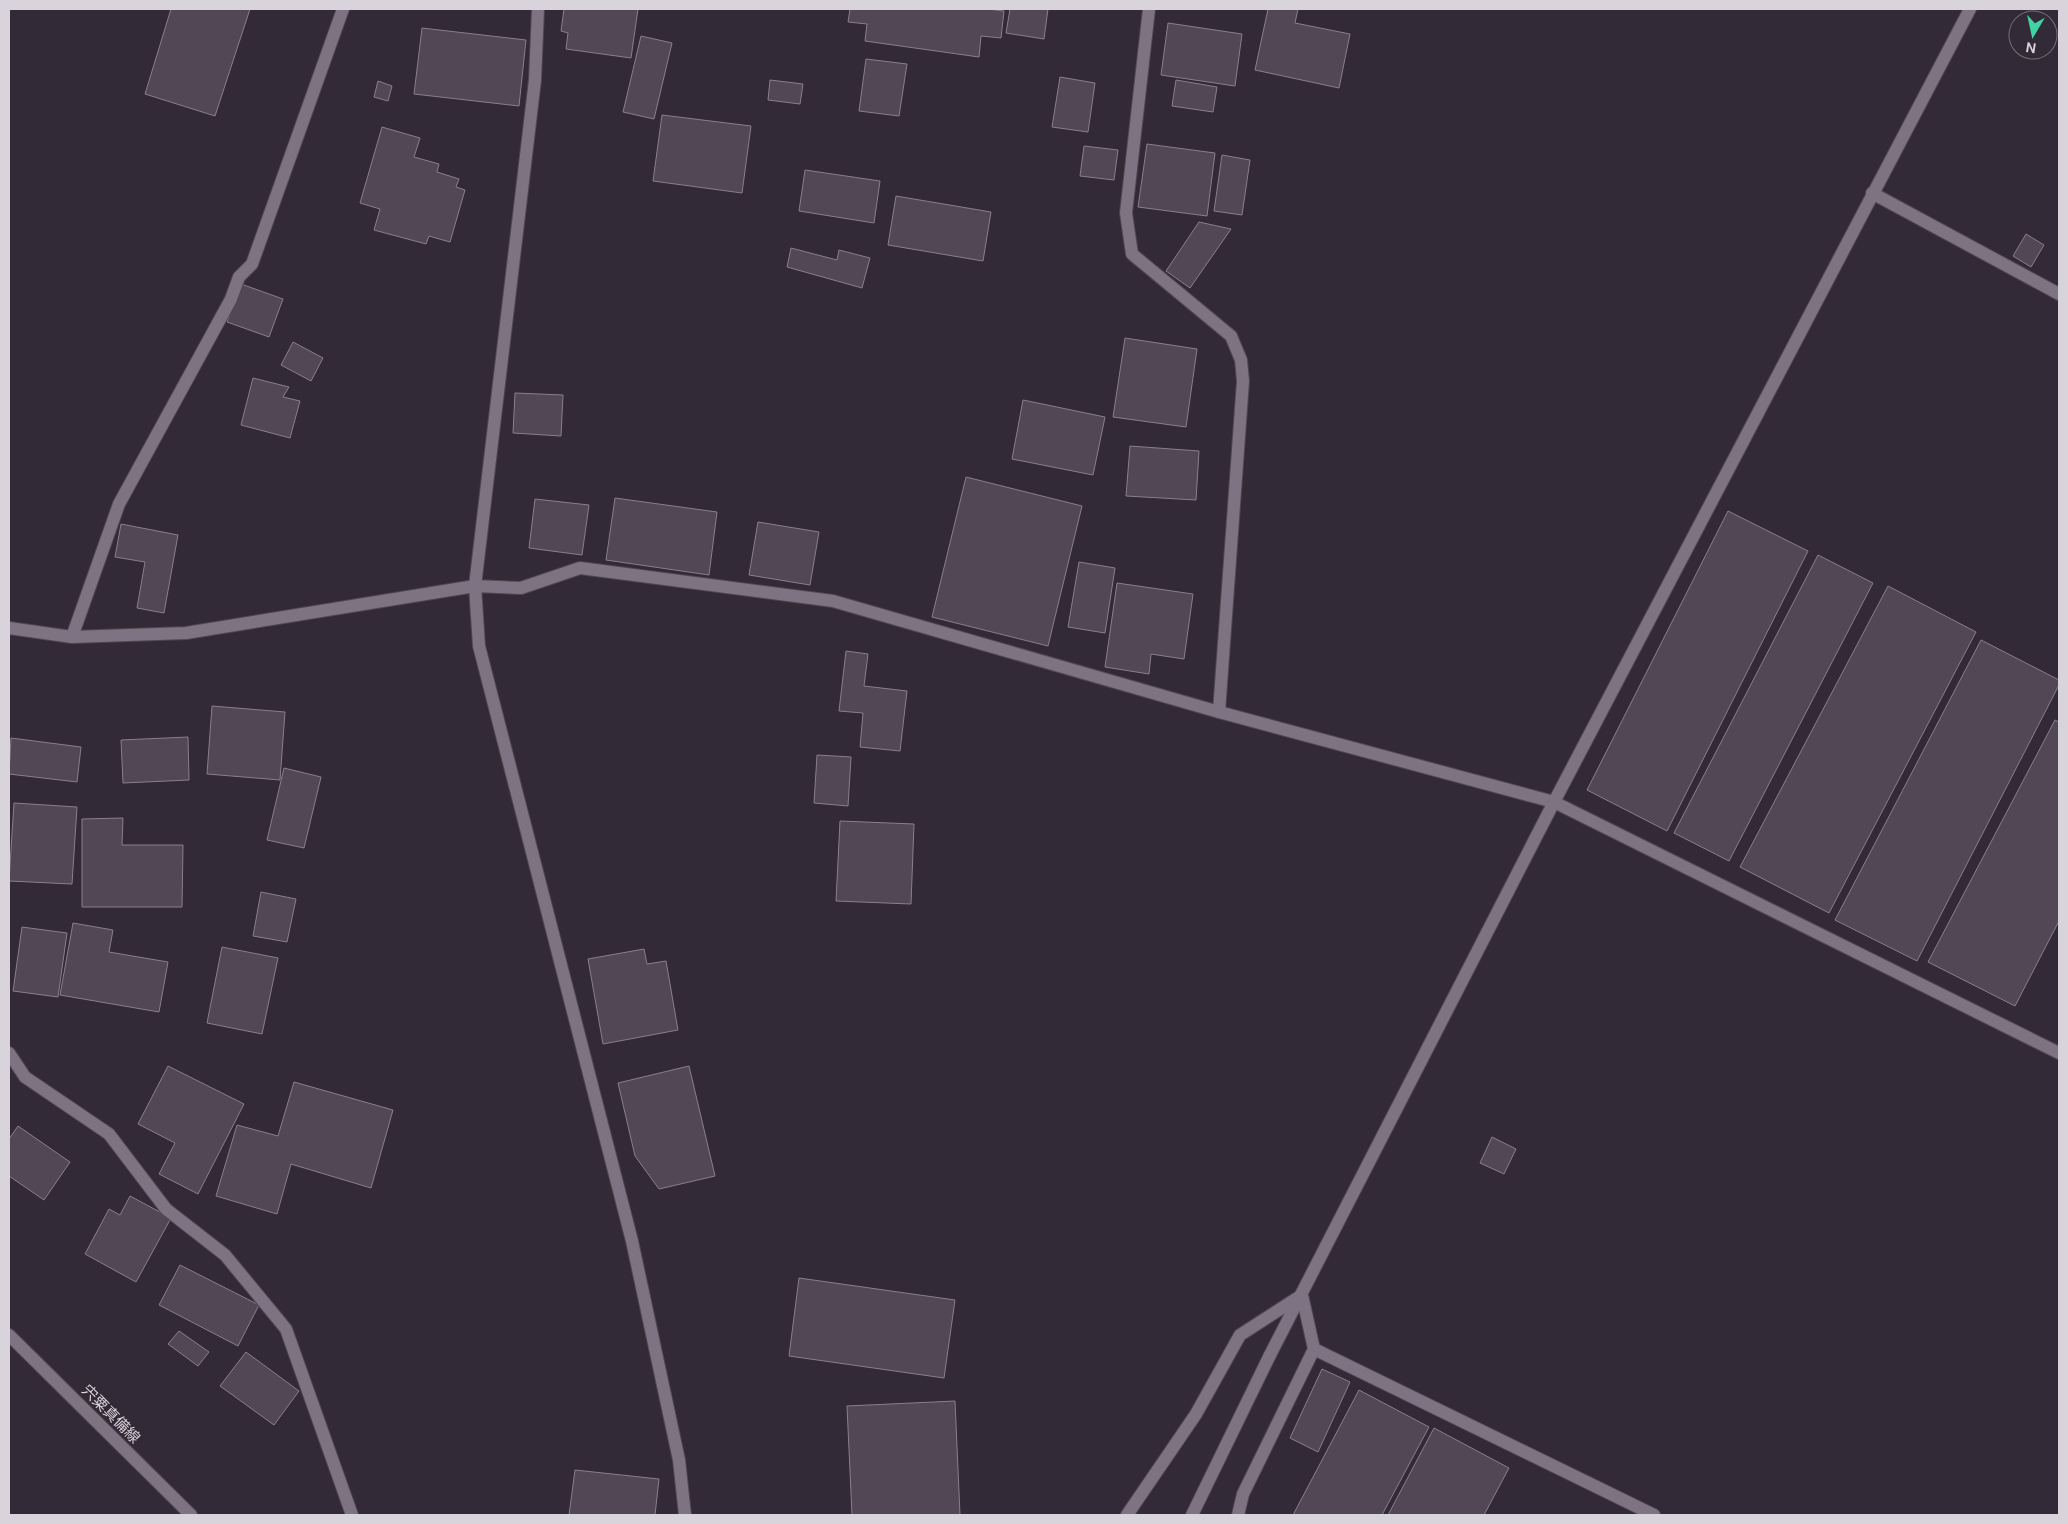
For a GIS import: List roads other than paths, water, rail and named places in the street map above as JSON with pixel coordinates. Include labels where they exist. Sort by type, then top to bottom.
[{"type":"street","points":[[72,636],[118,504],[231,299],[239,277],[252,264],[342,9]]},
{"type":"street","points":[[538,9],[535,80],[475,586],[479,646],[632,1241],[679,1460],[685,1515]]},
{"type":"street","points":[[1148,9],[1126,213],[1132,254],[1231,336],[1241,360],[1243,381],[1219,712]]},
{"type":"street","points":[[1192,1515],[1270,1355],[1554,802],[1970,9]]},
{"type":"street","points":[[1872,193],[2059,294]]},
{"type":"street","points":[[9,628],[72,636],[186,633],[475,586],[521,588],[580,568],[833,601],[1219,712],[1554,802],[2059,1053]]},
{"type":"street","points":[[9,1053],[25,1077],[109,1134],[166,1209],[225,1256],[286,1329],[352,1515]]},
{"type":"street","points":[[1238,1515],[1243,1494],[1314,1349],[1302,1294]]},
{"type":"street","points":[[1127,1515],[1196,1414],[1240,1335],[1302,1294]]},
{"type":"street","name":"宍粟真備線","points":[[9,1335],[191,1515]]},
{"type":"street","points":[[1314,1349],[1654,1515]]}]
